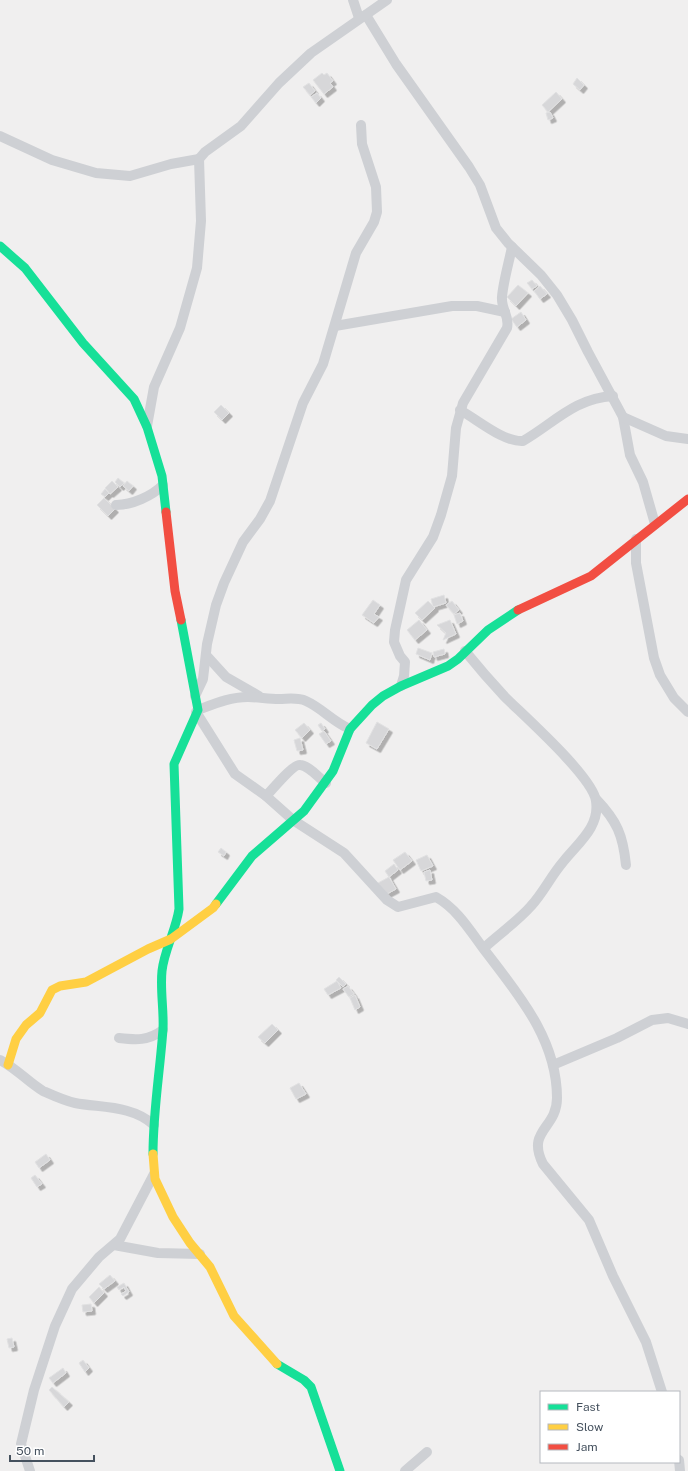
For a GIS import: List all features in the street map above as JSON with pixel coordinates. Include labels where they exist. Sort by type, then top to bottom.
[{"type":"street","points":[[353,0],[362,17],[469,167],[480,185],[496,228],[512,247],[541,275],[557,295],[572,320],[624,417],[630,455],[643,482],[655,524]]},
{"type":"street","points":[[0,136],[52,160],[96,173],[130,176],[171,164],[199,159],[205,152],[241,126],[269,94],[312,53],[388,0]]},
{"type":"street","points":[[195,696],[203,679],[216,605],[224,583],[243,542],[260,519],[270,500],[303,403],[323,364],[356,254],[371,231],[377,212],[376,187],[362,144],[361,125]]},
{"type":"street","points":[[147,428],[154,387],[180,328],[197,268],[201,221],[199,159]]},
{"type":"street","points":[[0,246],[25,268],[83,343],[126,388],[134,399],[147,428],[162,476],[175,591],[197,711],[235,774],[266,796],[293,820],[344,853],[387,900],[398,907],[436,897],[453,908],[523,999],[538,1024],[553,1064],[557,1086],[556,1109],[553,1117],[537,1140],[538,1154],[542,1164],[589,1220],[613,1276],[646,1342],[662,1391]]},
{"type":"street","points":[[401,686],[404,676],[405,662],[400,656],[394,642],[401,595],[406,580],[433,537],[441,515],[452,476],[456,428],[460,410],[507,328],[508,316],[505,312],[502,298],[512,247]]},
{"type":"street","points":[[335,326],[452,306],[477,306],[505,312]]},
{"type":"street","points":[[460,410],[503,436],[514,441],[523,441],[580,403],[598,397],[613,396]]},
{"type":"street","points":[[624,417],[666,436],[688,439]]},
{"type":"street","points":[[116,505],[123,505],[144,497],[156,491],[162,485]]},
{"type":"street","points":[[154,1125],[147,1118],[134,1113],[113,1107],[74,1103],[43,1091],[4,1062],[16,1039],[26,1025],[40,1014],[52,990],[60,986],[86,982],[171,939],[213,908],[228,886],[252,856],[304,811],[326,783],[333,771],[350,729],[372,705],[383,696],[401,686],[448,666],[458,659],[488,630],[511,613],[591,576],[688,499]]},
{"type":"street","points":[[636,539],[636,563],[654,658],[660,675],[674,698],[688,712]]},
{"type":"street","points":[[465,651],[491,682],[544,733],[586,782],[596,799],[617,824],[622,837],[626,865]]},
{"type":"street","points":[[206,655],[226,677],[264,699]]},
{"type":"street","points":[[340,1471],[311,1387],[304,1379],[286,1371],[278,1365],[234,1316],[210,1267],[173,1217],[154,1174],[154,1125],[162,1030],[162,969],[179,909],[174,764],[197,711],[227,699],[248,697],[264,699],[293,698],[304,700],[338,724],[350,729]]},
{"type":"street","points":[[266,796],[295,766],[300,764],[305,766],[326,783]]},
{"type":"street","points":[[484,948],[531,906],[561,864],[583,840],[594,824],[597,812],[596,799]]},
{"type":"street","points":[[553,1064],[617,1038],[652,1020],[668,1018],[688,1024]]},
{"type":"street","points":[[119,1038],[136,1040],[151,1038],[162,1030]]},
{"type":"street","points":[[30,1471],[21,1444],[23,1432],[34,1390],[55,1326],[72,1289],[99,1257],[114,1245],[123,1234],[154,1174]]},
{"type":"street","points":[[114,1245],[158,1253],[200,1254]]},
{"type":"street","points":[[405,1471],[427,1452]]},
{"type":"building","points":[[322,73],[324,75],[327,73],[333,81],[330,83],[333,87],[324,94],[313,80]]},
{"type":"building","points":[[577,78],[584,85],[580,90],[573,84]]},
{"type":"building","points":[[309,83],[315,91],[310,95],[303,87]]},
{"type":"building","points":[[556,92],[562,99],[548,112],[542,105]]},
{"type":"building","points":[[317,93],[321,98],[316,103],[311,97]]},
{"type":"building","points":[[550,112],[553,118],[548,120],[546,113]]},
{"type":"building","points":[[532,280],[537,286],[532,289],[527,283]]},
{"type":"building","points":[[518,285],[528,293],[516,306],[507,297]]},
{"type":"building","points":[[540,286],[547,294],[540,299],[534,291]]},
{"type":"building","points":[[521,312],[526,320],[517,327],[511,319]]},
{"type":"building","points":[[221,405],[229,413],[222,420],[214,412]]},
{"type":"building","points":[[118,478],[124,483],[120,487],[115,482]]},
{"type":"building","points":[[112,481],[118,487],[110,494],[105,488]]},
{"type":"building","points":[[127,481],[133,486],[129,491],[123,486]]},
{"type":"building","points":[[105,489],[109,493],[105,497],[101,494]]},
{"type":"building","points":[[104,498],[115,509],[108,516],[97,505]]},
{"type":"building","points":[[444,595],[446,603],[433,607],[431,599]]},
{"type":"building","points":[[373,600],[380,605],[374,614],[379,617],[374,623],[362,615]]},
{"type":"building","points":[[428,601],[435,608],[422,620],[415,613]]},
{"type":"building","points":[[452,601],[459,610],[454,614],[446,605]]},
{"type":"building","points":[[460,613],[463,621],[457,624],[454,615]]},
{"type":"building","points":[[419,620],[427,630],[415,640],[407,630]]},
{"type":"building","points":[[450,620],[456,634],[443,640],[446,633],[437,625]]},
{"type":"building","points":[[418,648],[432,653],[430,660],[416,654]]},
{"type":"building","points":[[444,649],[445,654],[434,657],[433,652]]},
{"type":"building","points":[[377,722],[389,729],[377,749],[366,743]]},
{"type":"building","points":[[304,723],[310,730],[302,738],[295,730]]},
{"type":"building","points":[[321,723],[325,729],[322,731],[318,725]]},
{"type":"building","points":[[324,731],[331,741],[326,744],[319,734]]},
{"type":"building","points":[[300,738],[303,750],[297,751],[294,740]]},
{"type":"building","points":[[221,848],[226,852],[224,856],[218,852]]},
{"type":"building","points":[[405,852],[412,861],[400,870],[393,860]]},
{"type":"building","points":[[427,855],[433,866],[421,871],[416,860]]},
{"type":"building","points":[[394,864],[398,870],[389,877],[385,871]]},
{"type":"building","points":[[430,870],[432,880],[426,881],[424,872]]},
{"type":"building","points":[[389,877],[396,889],[385,895],[378,883]]},
{"type":"building","points":[[339,977],[346,984],[343,987],[336,980]]},
{"type":"building","points":[[337,981],[341,988],[328,995],[324,989]]},
{"type":"building","points":[[348,986],[354,994],[349,997],[343,989]]},
{"type":"building","points":[[355,995],[360,1007],[355,1010],[350,998]]},
{"type":"building","points":[[272,1024],[278,1030],[265,1043],[258,1037]]},
{"type":"building","points":[[299,1083],[306,1094],[296,1099],[290,1088]]},
{"type":"building","points":[[46,1154],[50,1160],[39,1168],[35,1162]]},
{"type":"building","points":[[35,1175],[42,1184],[37,1187],[31,1178]]},
{"type":"building","points":[[110,1275],[115,1281],[104,1289],[99,1284]]},
{"type":"building","points":[[124,1283],[129,1292],[123,1296],[121,1294],[126,1291],[124,1287],[119,1290],[117,1287]]},
{"type":"building","points":[[99,1287],[104,1293],[94,1303],[89,1297]]},
{"type":"building","points":[[91,1304],[92,1311],[83,1312],[82,1305]]},
{"type":"building","points":[[12,1338],[14,1347],[9,1348],[7,1339]]},
{"type":"building","points":[[83,1360],[89,1368],[85,1372],[79,1363]]},
{"type":"building","points":[[63,1368],[66,1373],[53,1383],[49,1378]]},
{"type":"building","points":[[52,1387],[69,1402],[64,1407],[49,1390]]},
{"type":"traffic: fast","points":[[0,246],[25,268],[83,343],[134,399],[147,427],[162,476],[166,512]]},
{"type":"traffic: fast","points":[[216,904],[252,856],[304,811],[333,771],[350,729],[372,705],[383,696],[401,686],[448,666],[458,659],[488,630],[518,610]]},
{"type":"traffic: fast","points":[[153,1154],[155,1107],[163,1029],[161,985],[162,971],[179,909],[174,764],[198,710],[181,620]]},
{"type":"traffic: fast","points":[[277,1364],[304,1380],[311,1387],[340,1471]]},
{"type":"traffic: slow","points":[[8,1065],[16,1039],[26,1025],[40,1013],[52,990],[60,986],[86,982],[148,949],[171,939],[213,908],[216,904]]},
{"type":"traffic: slow","points":[[153,1154],[155,1179],[173,1217],[190,1243],[210,1267],[234,1316],[277,1364]]},
{"type":"traffic: jam","points":[[518,610],[591,576],[688,499]]},
{"type":"traffic: jam","points":[[166,512],[175,591],[181,620]]}]
